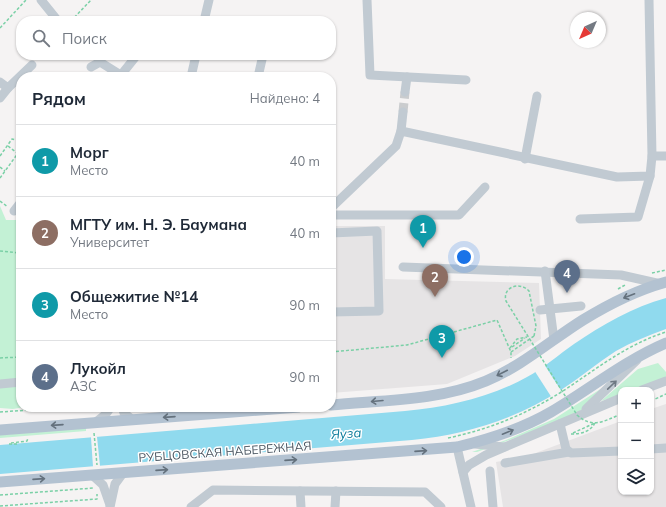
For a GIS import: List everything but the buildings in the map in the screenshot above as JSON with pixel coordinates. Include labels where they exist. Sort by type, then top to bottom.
[{"type":"main road","points":[[336,404],[427,396],[451,392],[486,381],[520,363],[583,320],[618,300],[663,283]]},
{"type":"main road","name":"РУБЦОВСКАЯ НАБЕРЕЖНАЯ","points":[[0,482],[94,471],[123,473],[457,447],[472,444],[503,434],[550,413],[598,380],[645,352],[666,343]]},
{"type":"main road","points":[[0,430],[95,428],[133,420],[235,412]]},
{"type":"street","points":[[41,0],[54,16]]},
{"type":"street","points":[[205,16],[209,0]]},
{"type":"street","points":[[367,0],[370,76],[466,80]]},
{"type":"street","points":[[580,219],[638,217],[650,176],[652,156],[650,0]]},
{"type":"street","points":[[126,72],[134,60]]},
{"type":"street","points":[[192,72],[193,60]]},
{"type":"street","points":[[259,72],[262,60]]},
{"type":"street","points":[[91,67],[100,62],[116,72]]},
{"type":"street","points":[[25,72],[32,65]]},
{"type":"street","points":[[405,92],[407,77]]},
{"type":"street","points":[[0,98],[16,80]]},
{"type":"street","points":[[0,82],[8,88]]},
{"type":"street","points":[[525,159],[537,96]]},
{"type":"street","points":[[336,203],[396,146],[401,131],[403,112]]},
{"type":"street","points":[[401,131],[525,159],[616,177],[650,176]]},
{"type":"street","points":[[652,156],[666,156]]},
{"type":"street","points":[[336,215],[458,215],[485,187]]},
{"type":"street","points":[[336,233],[377,231],[379,311],[336,312]]},
{"type":"street","points":[[402,266],[621,275],[663,283]]},
{"type":"street","points":[[546,271],[545,310],[554,340]]},
{"type":"street","points":[[545,310],[581,306]]},
{"type":"street","points":[[571,419],[595,402],[645,352]]},
{"type":"street","points":[[650,387],[666,381]]},
{"type":"street","points":[[0,384],[16,382]]},
{"type":"street","points":[[463,472],[469,465],[505,447],[618,399]]},
{"type":"street","points":[[95,428],[107,412]]},
{"type":"street","points":[[124,412],[126,416],[133,420]]},
{"type":"street","points":[[560,424],[566,448],[569,452]]},
{"type":"street","points":[[472,444],[505,447]]},
{"type":"street","points":[[457,447],[471,507]]},
{"type":"street","points":[[654,449],[666,448]]},
{"type":"street","points":[[505,463],[569,452],[574,454],[618,451]]},
{"type":"street","points":[[94,471],[103,485],[110,506]]},
{"type":"street","points":[[490,471],[493,507]]},
{"type":"street","points":[[110,506],[115,484],[123,473]]},
{"type":"street","points":[[191,507],[212,490],[425,492],[441,507]]},
{"type":"street","points":[[300,491],[301,507]]},
{"type":"street","points":[[335,507],[336,491]]},
{"type":"path","points":[[0,28],[26,0]]},
{"type":"path","points":[[76,16],[92,0]]},
{"type":"path","points":[[0,156],[12,139],[16,139]]},
{"type":"path","points":[[7,146],[16,152]]},
{"type":"path","points":[[0,178],[16,154]]},
{"type":"path","points":[[0,167],[5,171]]},
{"type":"path","points":[[0,248],[0,251],[16,253]]},
{"type":"path","points":[[511,352],[534,336],[536,326],[529,291],[521,285],[516,285],[508,291],[505,298],[527,337],[577,415],[585,421],[595,423],[602,423],[618,415]]},
{"type":"path","points":[[336,352],[407,345],[497,320],[510,349],[511,360]]},
{"type":"path","points":[[443,439],[492,427],[540,406],[618,353],[645,339],[666,332]]},
{"type":"path","points":[[510,349],[527,337]]},
{"type":"path","points":[[0,358],[16,356]]},
{"type":"path","points":[[654,400],[666,394]]},
{"type":"path","points":[[0,412],[16,411]]},
{"type":"path","points":[[595,423],[592,429],[580,434],[571,434],[583,429],[595,423]]},
{"type":"path","points":[[94,471],[95,428]]},
{"type":"path","points":[[11,443],[27,441],[28,438]]},
{"type":"path","points":[[9,444],[19,444]]},
{"type":"path","points":[[0,495],[98,488],[97,499],[0,506]]},
{"type":"shaded area","points":[[336,226],[385,226],[385,279],[539,283],[541,339],[515,356],[447,384],[336,393]]},
{"type":"shaded area","points":[[666,404],[666,507],[503,507],[496,462],[525,457],[618,422],[618,495],[654,495],[654,408]]},
{"type":"green space","points":[[0,206],[6,220],[16,220],[16,408],[0,408]]},
{"type":"green space","points":[[658,363],[666,372],[666,379],[643,387],[618,387],[618,396],[601,401],[638,369]]},
{"type":"green space","points":[[613,381],[592,403],[569,418],[477,452],[472,452],[506,440],[554,419]]},
{"type":"green space","points":[[86,428],[86,431],[0,438],[0,435]]},
{"type":"water","name":"Яуза","points":[[666,298],[666,329],[616,351],[575,381],[544,400],[508,417],[471,430],[432,438],[412,440],[0,474],[0,445],[405,411],[436,407],[468,400],[498,391],[527,377],[607,323],[642,306]]},
{"type":"pier","points":[[544,364],[562,392],[552,398],[534,370]]},
{"type":"pier","points":[[91,437],[97,437],[100,466],[93,467]]},
{"type":"tunnel","points":[[403,112],[405,92]]},
{"type":"place","name":"Морг","points":[[423,248]]},
{"type":"place","name":"Лукойл","points":[[567,293]]},
{"type":"place","name":"МГТУ им. Н. Э. Баумана","points":[[435,297]]},
{"type":"place","name":"Общежитие №14","points":[[442,358]]}]
